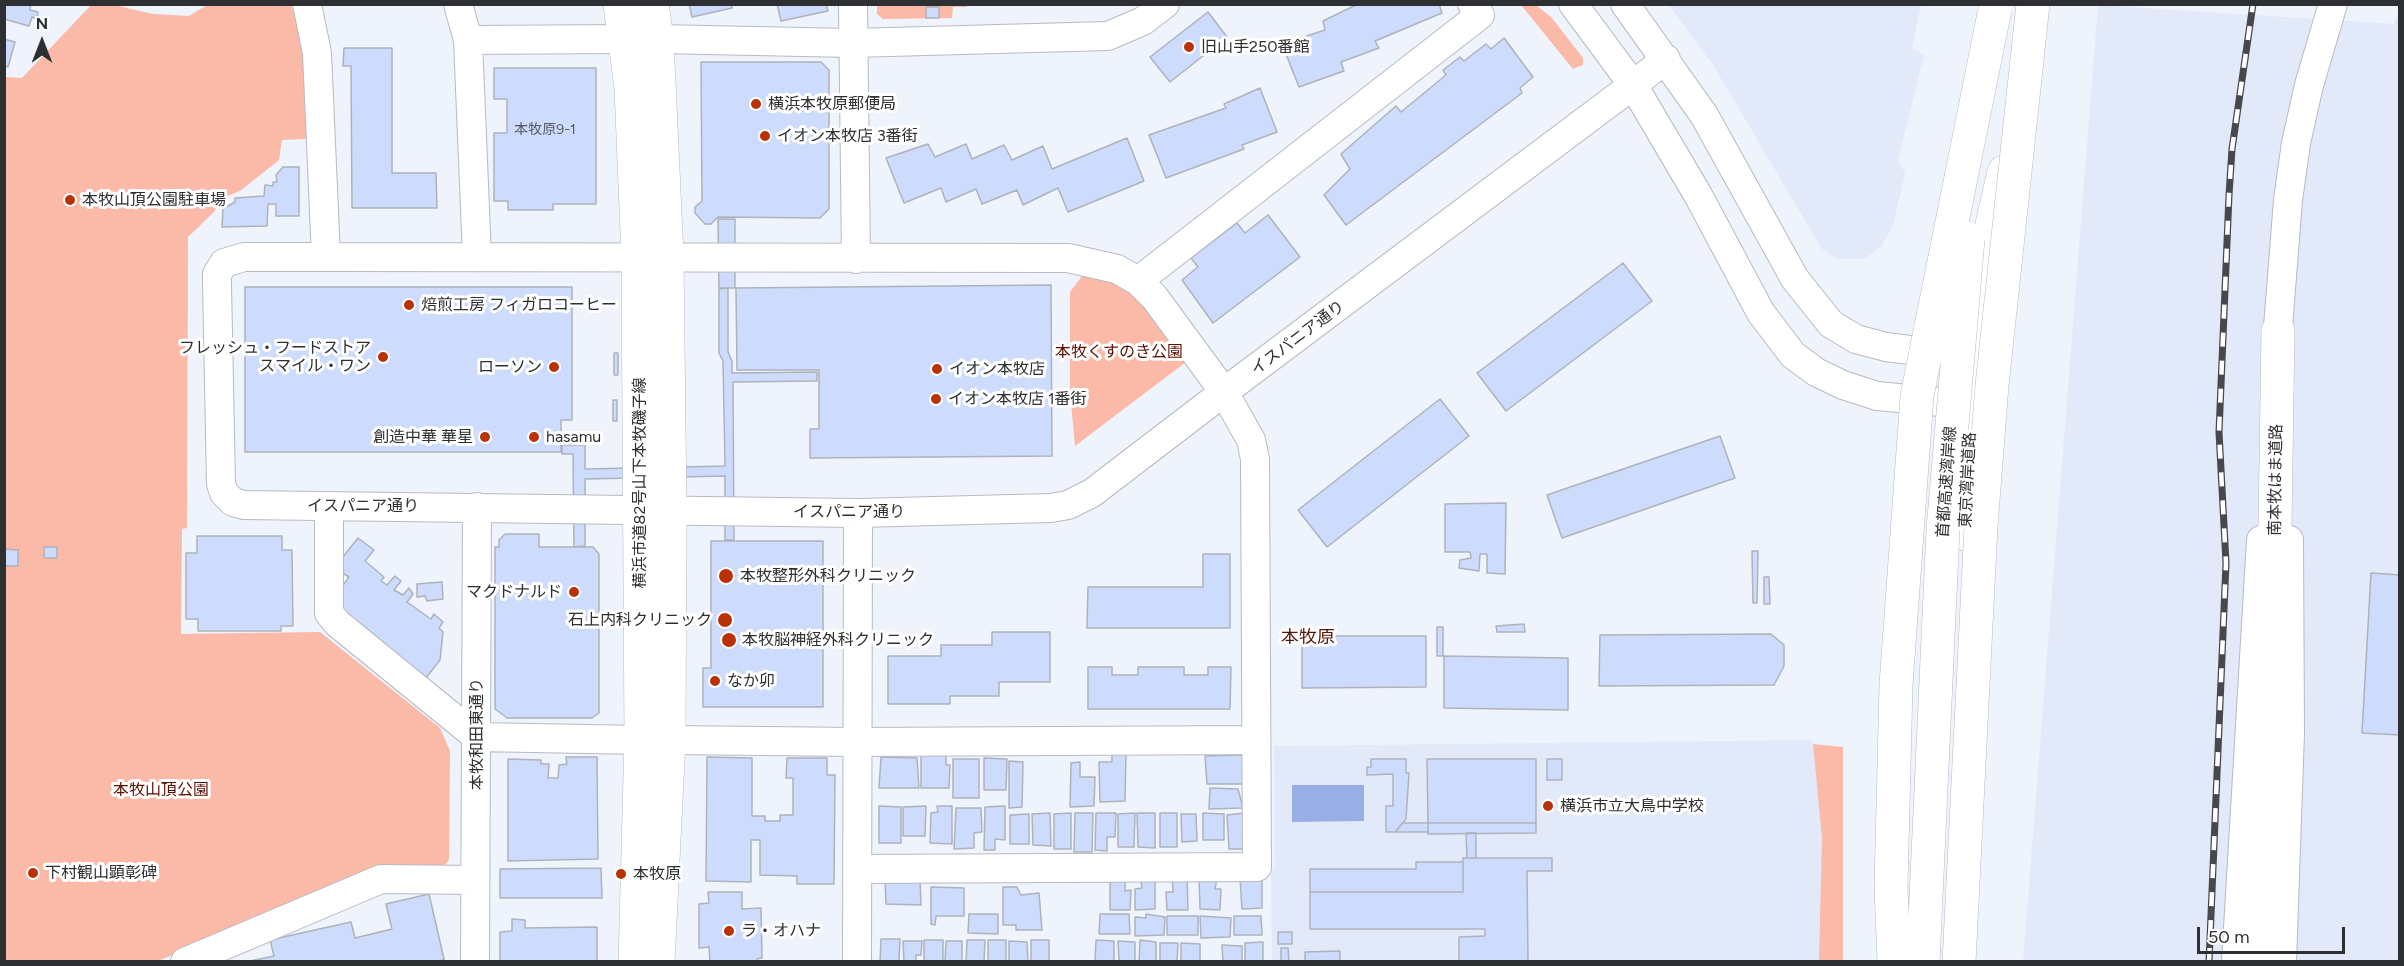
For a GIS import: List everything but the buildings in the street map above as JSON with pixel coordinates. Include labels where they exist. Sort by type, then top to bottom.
[{"type":"main road","name":"横浜市道82号山下本牧磯子線","points":[[620,4],[636,147],[653,256]]},
{"type":"main road","name":"横浜市道82号山下本牧磯子線","points":[[652,4],[657,39],[653,256],[658,962]]},
{"type":"main road","points":[[1959,962],[1981,526],[1991,396],[2010,196],[2033,4]]},
{"type":"main road","name":"東京湾岸道路","points":[[1945,962],[1975,357],[1986,251],[2041,4]]},
{"type":"main road","points":[[1878,962],[1921,402],[1922,353],[1991,6]]},
{"type":"main road","points":[[1894,962],[1891,887],[1896,685],[1917,396],[1991,6]]},
{"type":"main road","name":"首都高速湾岸線","points":[[1923,962],[1943,530],[1954,384],[1991,6]]},
{"type":"main road","name":"南本牧はま道路","points":[[2258,962],[2276,499],[2277,331]]},
{"type":"main road","name":"横浜市道82号山下本牧磯子線","points":[[635,962],[655,740]]},
{"type":"street","points":[[307,4],[317,53],[326,256],[1068,258],[1117,269],[1138,281],[1170,317],[1224,392],[1251,440],[1255,459],[1257,867],[858,869]]},
{"type":"street","points":[[458,4],[468,40],[477,257]]},
{"type":"street","points":[[853,4],[856,259]]},
{"type":"street","points":[[657,39],[853,43],[1108,36],[1143,21],[1166,4]]},
{"type":"street","points":[[1138,281],[1480,15],[1472,4]]},
{"type":"street","points":[[1573,4],[1633,86],[1698,195],[1761,313],[1793,355],[1816,372],[1843,385],[1877,396],[1921,402],[1972,405]]},
{"type":"street","points":[[1625,4],[1666,59],[1733,164],[1795,279],[1831,324],[1856,339],[1922,353],[1975,357]]},
{"type":"street","name":"南本牧はま道路","points":[[2277,331],[2288,200],[2296,143],[2308,85],[2333,4]]},
{"type":"street","points":[[468,40],[625,39]]},
{"type":"street","name":"イスパニア通り","points":[[326,256],[229,260],[219,268],[217,284],[224,493],[232,502],[244,505],[858,513],[1052,508],[1068,505],[1092,493],[1666,59]]},
{"type":"street","points":[[2236,962],[2258,577],[2277,331]]},
{"type":"street","points":[[2277,331],[2287,461],[2291,585],[2290,733],[2282,962]]},
{"type":"street","points":[[328,506],[329,613],[337,623],[477,737],[857,742],[1257,740]]},
{"type":"street","name":"本牧和田東通り","points":[[475,962],[477,507]]},
{"type":"street","points":[[857,962],[858,513]]},
{"type":"street","points":[[185,962],[381,879],[475,880]]},
{"type":"shaded area","points":[[1669,5],[1921,5],[1912,48],[1924,55],[1898,160],[1905,173],[1893,225],[1881,247],[1864,259],[1837,259],[1822,249],[1713,65]]},
{"type":"shaded area","points":[[2098,5],[2394,24],[2399,9],[2399,961],[2023,962]]},
{"type":"shaded area","name":"横浜市立大鳥中学校","points":[[1812,740],[1828,866],[1819,962],[1272,961],[1271,868],[1275,868],[1274,746]]},
{"type":"green space","points":[[966,4],[967,7],[953,7],[952,18],[883,19],[877,14],[877,5]]},
{"type":"green space","name":"本牧山頂公園","points":[[91,5],[114,5],[153,14],[189,16],[207,5],[291,5],[306,43],[306,139],[282,140],[279,160],[240,191],[222,198],[214,212],[188,237],[187,528],[182,529],[181,634],[320,632],[440,728],[450,751],[449,860],[442,868],[375,870],[158,961],[5,961],[4,77],[22,78]]},
{"type":"green space","points":[[1521,5],[1536,5],[1552,18],[1583,58],[1583,65],[1573,69]]},
{"type":"green space","name":"本牧くすのき公園","points":[[1085,272],[1112,281],[1133,295],[1150,313],[1186,362],[1075,446],[1070,392],[1070,292]]},
{"type":"green space","points":[[1813,744],[1843,747],[1843,961],[1819,961],[1822,838]]},
{"type":"water","points":[[1292,785],[1364,785],[1364,821],[1292,822]]},
{"type":"railway","points":[[2209,962],[2226,563],[2219,432],[2229,195],[2232,149],[2253,4]]},
{"type":"place","name":"旧山手250番館","points":[[1189,47]]},
{"type":"place","name":"横浜本牧原郵便局","points":[[756,104]]},
{"type":"place","name":"イオン本牧店 3番街","points":[[765,136]]},
{"type":"place","name":"本牧山頂公園駐車場","points":[[70,200]]},
{"type":"place","name":"焙煎工房 フィガロコーヒー","points":[[409,305]]},
{"type":"place","name":"フレッシュ・フードストア スマイル・ワン","points":[[383,357]]},
{"type":"place","name":"ローソン","points":[[554,367]]},
{"type":"place","name":"イオン本牧店","points":[[937,369]]},
{"type":"place","name":"イオン本牧店 1番街","points":[[936,399]]},
{"type":"place","name":"創造中華 華星","points":[[485,437]]},
{"type":"place","name":"hasamu","points":[[534,437]]},
{"type":"place","name":"本牧整形外科クリニック","points":[[726,576]]},
{"type":"place","name":"マクドナルド","points":[[574,592]]},
{"type":"place","name":"石上内科クリニック","points":[[725,620]]},
{"type":"place","name":"本牧脳神経外科クリニック","points":[[729,640]]},
{"type":"place","name":"なか卯","points":[[715,681]]},
{"type":"place","name":"横浜市立大鳥中学校","points":[[1548,806]]},
{"type":"place","name":"下村観山顕彰碑","points":[[33,873]]},
{"type":"place","name":"本牧原","points":[[621,874]]},
{"type":"place","name":"ラ・オハナ","points":[[729,931]]},
{"type":"district","name":"本牧原","points":[[1308,638]]}]
